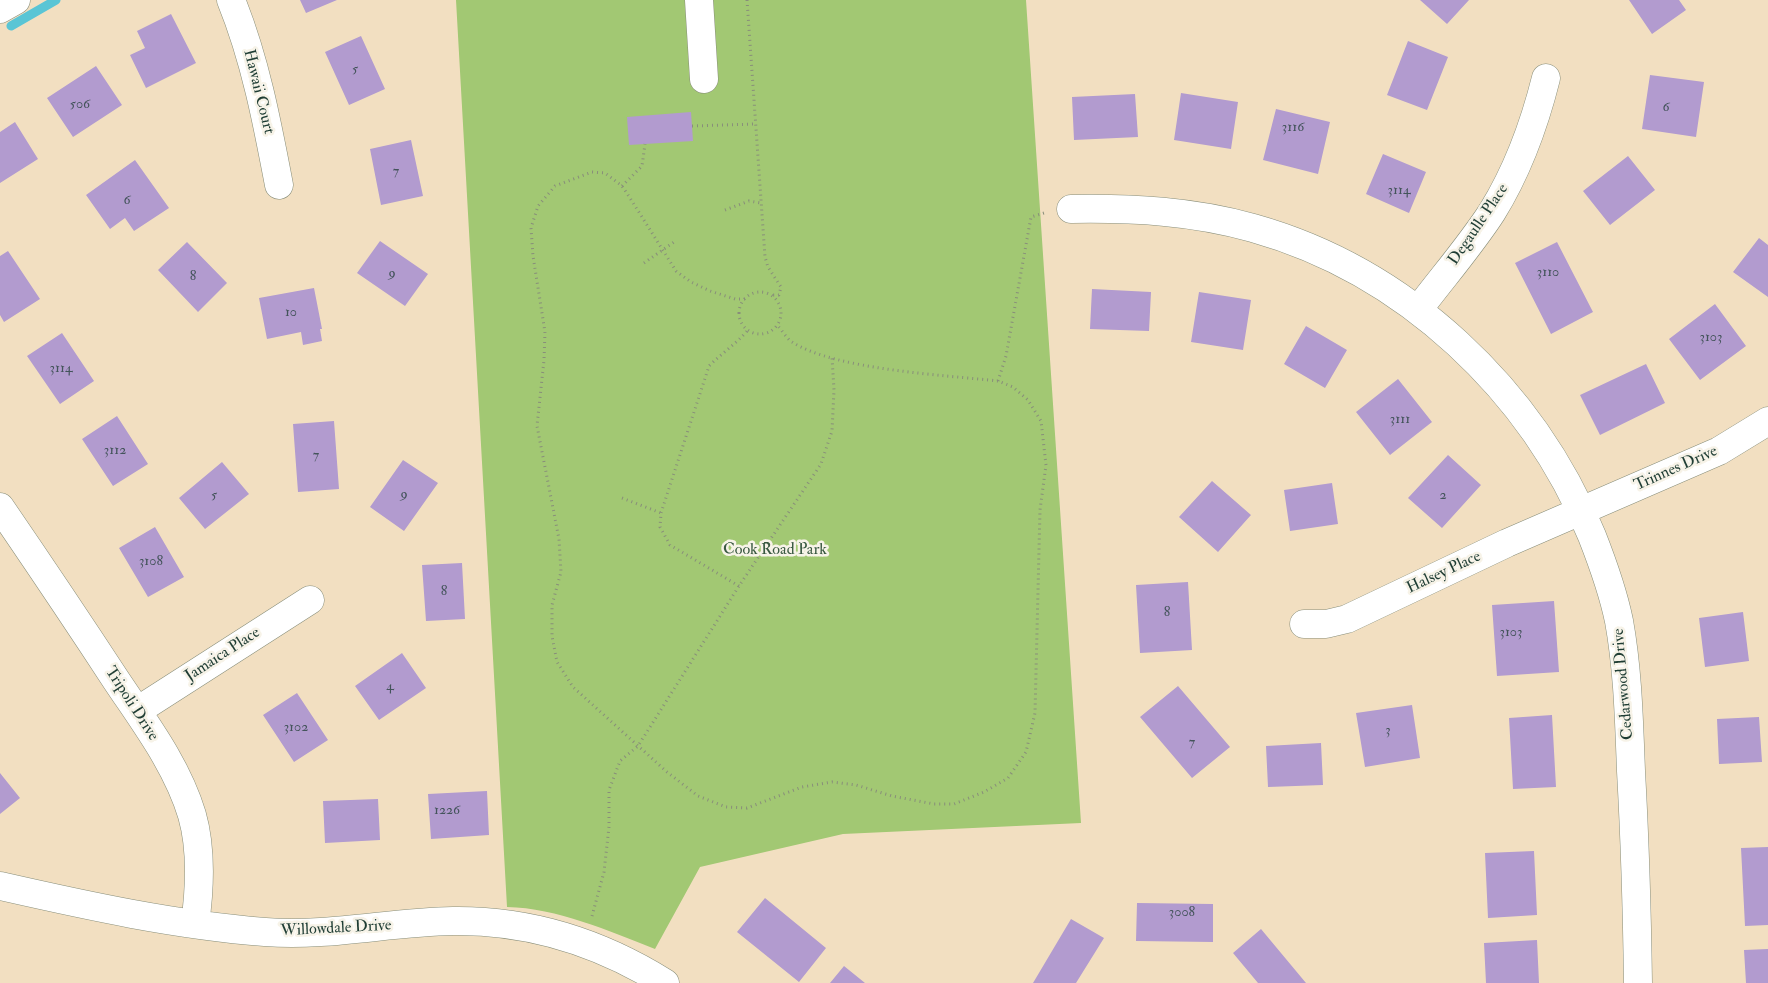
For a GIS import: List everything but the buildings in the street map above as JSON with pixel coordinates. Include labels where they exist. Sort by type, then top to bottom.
[{"type":"street","points":[[0,10],[16,0]]},
{"type":"street","name":"Hawaii Court","points":[[231,0],[254,69],[279,185]]},
{"type":"street","points":[[699,0],[704,79]]},
{"type":"street","name":"Degaulle Place","points":[[1418,310],[1491,213],[1517,167],[1536,119],[1546,78]]},
{"type":"street","name":"Cedarwood Drive","points":[[1071,209],[1126,208],[1192,214],[1254,228],[1316,250],[1367,277],[1418,310],[1476,360],[1519,409],[1554,460],[1581,511],[1603,564],[1618,619],[1627,681],[1636,879],[1638,983]]},
{"type":"street","name":"Trinnes Drive","points":[[1581,511],[1719,451],[1768,420]]},
{"type":"street","name":"Tripoli Drive","points":[[0,507],[137,711],[173,769],[192,816],[199,868],[199,890],[195,924]]},
{"type":"street","name":"Halsey Place","points":[[1304,624],[1326,624],[1347,619],[1506,543],[1581,511]]},
{"type":"street","name":"Jamaica Place","points":[[137,711],[310,600]]},
{"type":"street","name":"Willowdale Drive","points":[[0,886],[149,918],[266,932],[331,932],[453,921],[503,923],[544,931],[583,943],[640,967],[665,983]]},
{"type":"path","points":[[746,0],[765,257],[781,287],[779,295],[755,292],[745,299],[740,307],[739,314],[741,321],[748,330],[758,334],[766,333],[777,325],[781,318],[781,307],[773,295]]},
{"type":"path","points":[[692,126],[755,124]]},
{"type":"path","points":[[622,186],[642,166],[645,144]]},
{"type":"path","points":[[745,299],[735,299],[690,282],[676,271],[622,186],[605,173],[592,172],[555,186],[538,206],[531,228],[544,332],[544,360],[537,426],[559,539],[561,572],[552,605],[552,636],[557,662],[572,687],[667,772],[698,796],[726,807],[747,808],[802,787],[832,782],[856,785],[892,796],[934,804],[954,804],[984,792],[1008,778],[1026,752],[1035,713],[1040,510],[1046,465],[1041,421],[1028,400],[1013,387],[998,381],[857,364],[806,350],[790,341],[777,325]]},
{"type":"path","points":[[725,210],[749,201],[761,203]]},
{"type":"path","points":[[998,381],[1006,356],[1031,216],[1071,209]]},
{"type":"path","points":[[644,263],[674,242]]},
{"type":"path","points":[[739,586],[670,545],[660,527],[661,513],[709,366],[730,349],[748,330]]},
{"type":"path","points":[[583,943],[604,872],[609,827],[609,790],[620,762],[638,746],[739,586],[821,464],[832,431],[834,390],[832,357]]},
{"type":"path","points":[[622,498],[661,513]]},
{"type":"green space","name":"Cook Road Park","points":[[456,0],[1026,0],[1081,823],[843,834],[700,867],[655,949],[564,916],[526,908],[507,907]]},
{"type":"waterway","points":[[11,26],[56,0]]}]
